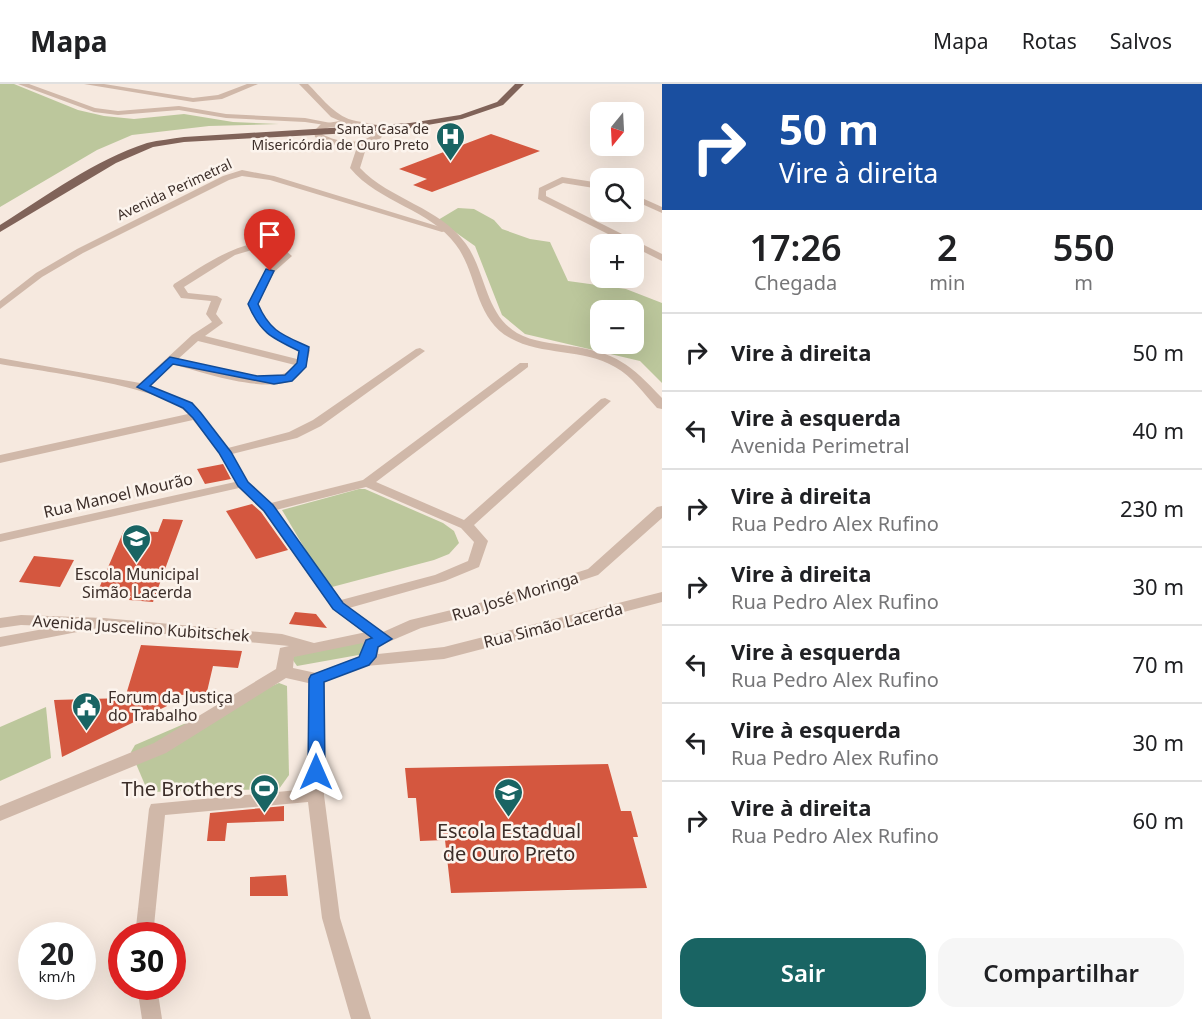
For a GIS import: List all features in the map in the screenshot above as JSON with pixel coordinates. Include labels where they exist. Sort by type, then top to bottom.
[{"type":"main road","points":[[0,229],[111,162],[151,144],[197,137],[382,129],[449,121],[480,112],[503,101],[518,91],[520,84]]},
{"type":"street","points":[[22,84],[85,108],[102,111],[124,113],[179,108],[237,118],[333,120],[354,122],[382,129],[374,139],[363,143],[329,141],[321,138],[318,131],[333,120]]},
{"type":"street","points":[[88,84],[179,100],[206,99],[237,92],[254,84]]},
{"type":"street","points":[[222,84],[220,89],[237,92]]},
{"type":"street","points":[[303,84],[333,120]]},
{"type":"street","points":[[363,143],[355,168],[364,180],[426,215],[462,245],[490,315],[512,335],[620,364],[662,405]]},
{"type":"street","name":"Avenida Perimetral","points":[[0,306],[39,275],[80,251],[226,178],[242,173],[271,178],[445,230]]},
{"type":"street","points":[[590,184],[562,180],[542,190],[541,197],[590,222]]},
{"type":"street","points":[[644,202],[662,210]]},
{"type":"street","points":[[591,222],[662,258]]},
{"type":"street","points":[[143,387],[170,360],[196,337],[218,323],[211,314],[217,299],[185,296],[178,286],[240,248],[258,245],[282,251],[287,256],[270,271],[253,304],[261,322],[273,334],[305,350],[302,364],[288,378],[274,381],[170,360]]},
{"type":"street","points":[[196,337],[302,364]]},
{"type":"street","points":[[225,452],[294,435],[317,423],[420,351]]},
{"type":"street","points":[[0,361],[143,387],[188,406],[225,452],[242,484],[268,508],[338,606],[377,639],[369,657],[364,661]]},
{"type":"street","points":[[268,508],[367,483],[524,365]]},
{"type":"street","points":[[466,525],[604,401]]},
{"type":"street","points":[[0,459],[197,416]]},
{"type":"street","points":[[338,606],[440,578],[474,564],[481,541],[466,525],[367,483]]},
{"type":"street","name":"Rua Manoel Mourão","points":[[0,538],[242,484]]},
{"type":"street","name":"Rua José Moringa","points":[[377,639],[416,624],[480,608],[593,573],[662,510]]},
{"type":"street","name":"Rua Simão Lacerda","points":[[317,679],[364,661],[444,653],[662,597]]},
{"type":"street","name":"Avenida Juscelino Kubitschek","points":[[0,623],[21,620],[104,623],[319,648],[377,639]]},
{"type":"street","points":[[0,642],[104,623]]},
{"type":"street","name":"Rua Simão Lacerda","points":[[377,639],[444,653]]},
{"type":"street","points":[[284,645],[284,672]]},
{"type":"street","points":[[0,814],[160,748],[284,672],[317,679],[316,795],[330,918],[361,1019]]},
{"type":"street","points":[[145,922],[157,809],[316,795]]},
{"type":"street","points":[[149,1000],[152,1019]]},
{"type":"green space","points":[[0,84],[14,84],[78,110],[104,116],[134,119],[184,114],[233,122],[279,124],[209,126],[132,135],[97,150],[0,207]]},
{"type":"green space","points":[[458,208],[474,209],[494,220],[502,229],[530,239],[550,242],[568,281],[590,284],[590,288],[626,289],[662,303],[662,383],[640,361],[610,354],[644,354],[644,300],[590,300],[590,349],[525,334],[502,315],[475,246],[438,220]]},
{"type":"green space","points":[[365,489],[443,523],[454,531],[459,543],[449,554],[434,560],[332,587],[325,583],[282,510]]},
{"type":"green space","points":[[359,640],[365,644],[364,654],[297,666],[290,656]]},
{"type":"green space","points":[[279,683],[287,686],[289,775],[279,789],[148,792],[131,752],[135,745]]},
{"type":"green space","points":[[46,707],[51,758],[0,781],[0,727]]},
{"type":"building","points":[[491,134],[540,151],[432,192],[413,185],[427,179],[399,169]]},
{"type":"building","points":[[223,464],[231,479],[205,484],[197,469]]},
{"type":"building","points":[[252,504],[261,512],[288,550],[256,559],[226,511]]},
{"type":"building","points":[[163,519],[183,520],[153,602],[129,600],[131,596],[97,593],[124,530],[158,532]]},
{"type":"building","points":[[34,556],[74,560],[60,587],[19,582]]},
{"type":"building","points":[[295,612],[316,614],[327,628],[289,624]]},
{"type":"building","points":[[141,645],[242,651],[238,668],[213,666],[206,696],[163,694],[167,706],[62,757],[54,700],[125,698]]},
{"type":"building","points":[[608,764],[621,811],[631,811],[638,837],[633,837],[647,888],[451,893],[445,840],[420,841],[416,798],[408,798],[405,768]]},
{"type":"building","points":[[284,806],[284,821],[227,823],[225,841],[207,841],[210,813]]},
{"type":"building","points":[[286,875],[288,896],[250,896],[250,877]]},
{"type":"place","name":"Santa Casa de Misericórdia de Ouro Preto","points":[[450,162]]},
{"type":"place","name":"Escola Municipal Simão Lacerda","points":[[137,564]]},
{"type":"place","name":"Forum da Justiça do Trabalho","points":[[87,732]]},
{"type":"place","name":"The Brothers","points":[[264,814]]},
{"type":"place","name":"Escola Estadual de Ouro Preto","points":[[509,818]]},
{"type":"route","points":[[270,271],[253,304],[261,322],[273,334],[305,350],[302,364],[288,378],[274,381],[257,380],[170,360],[143,387],[188,406],[225,452],[242,484],[268,508],[338,606],[384,639],[372,644],[369,657],[364,661],[317,679],[316,772]]}]
